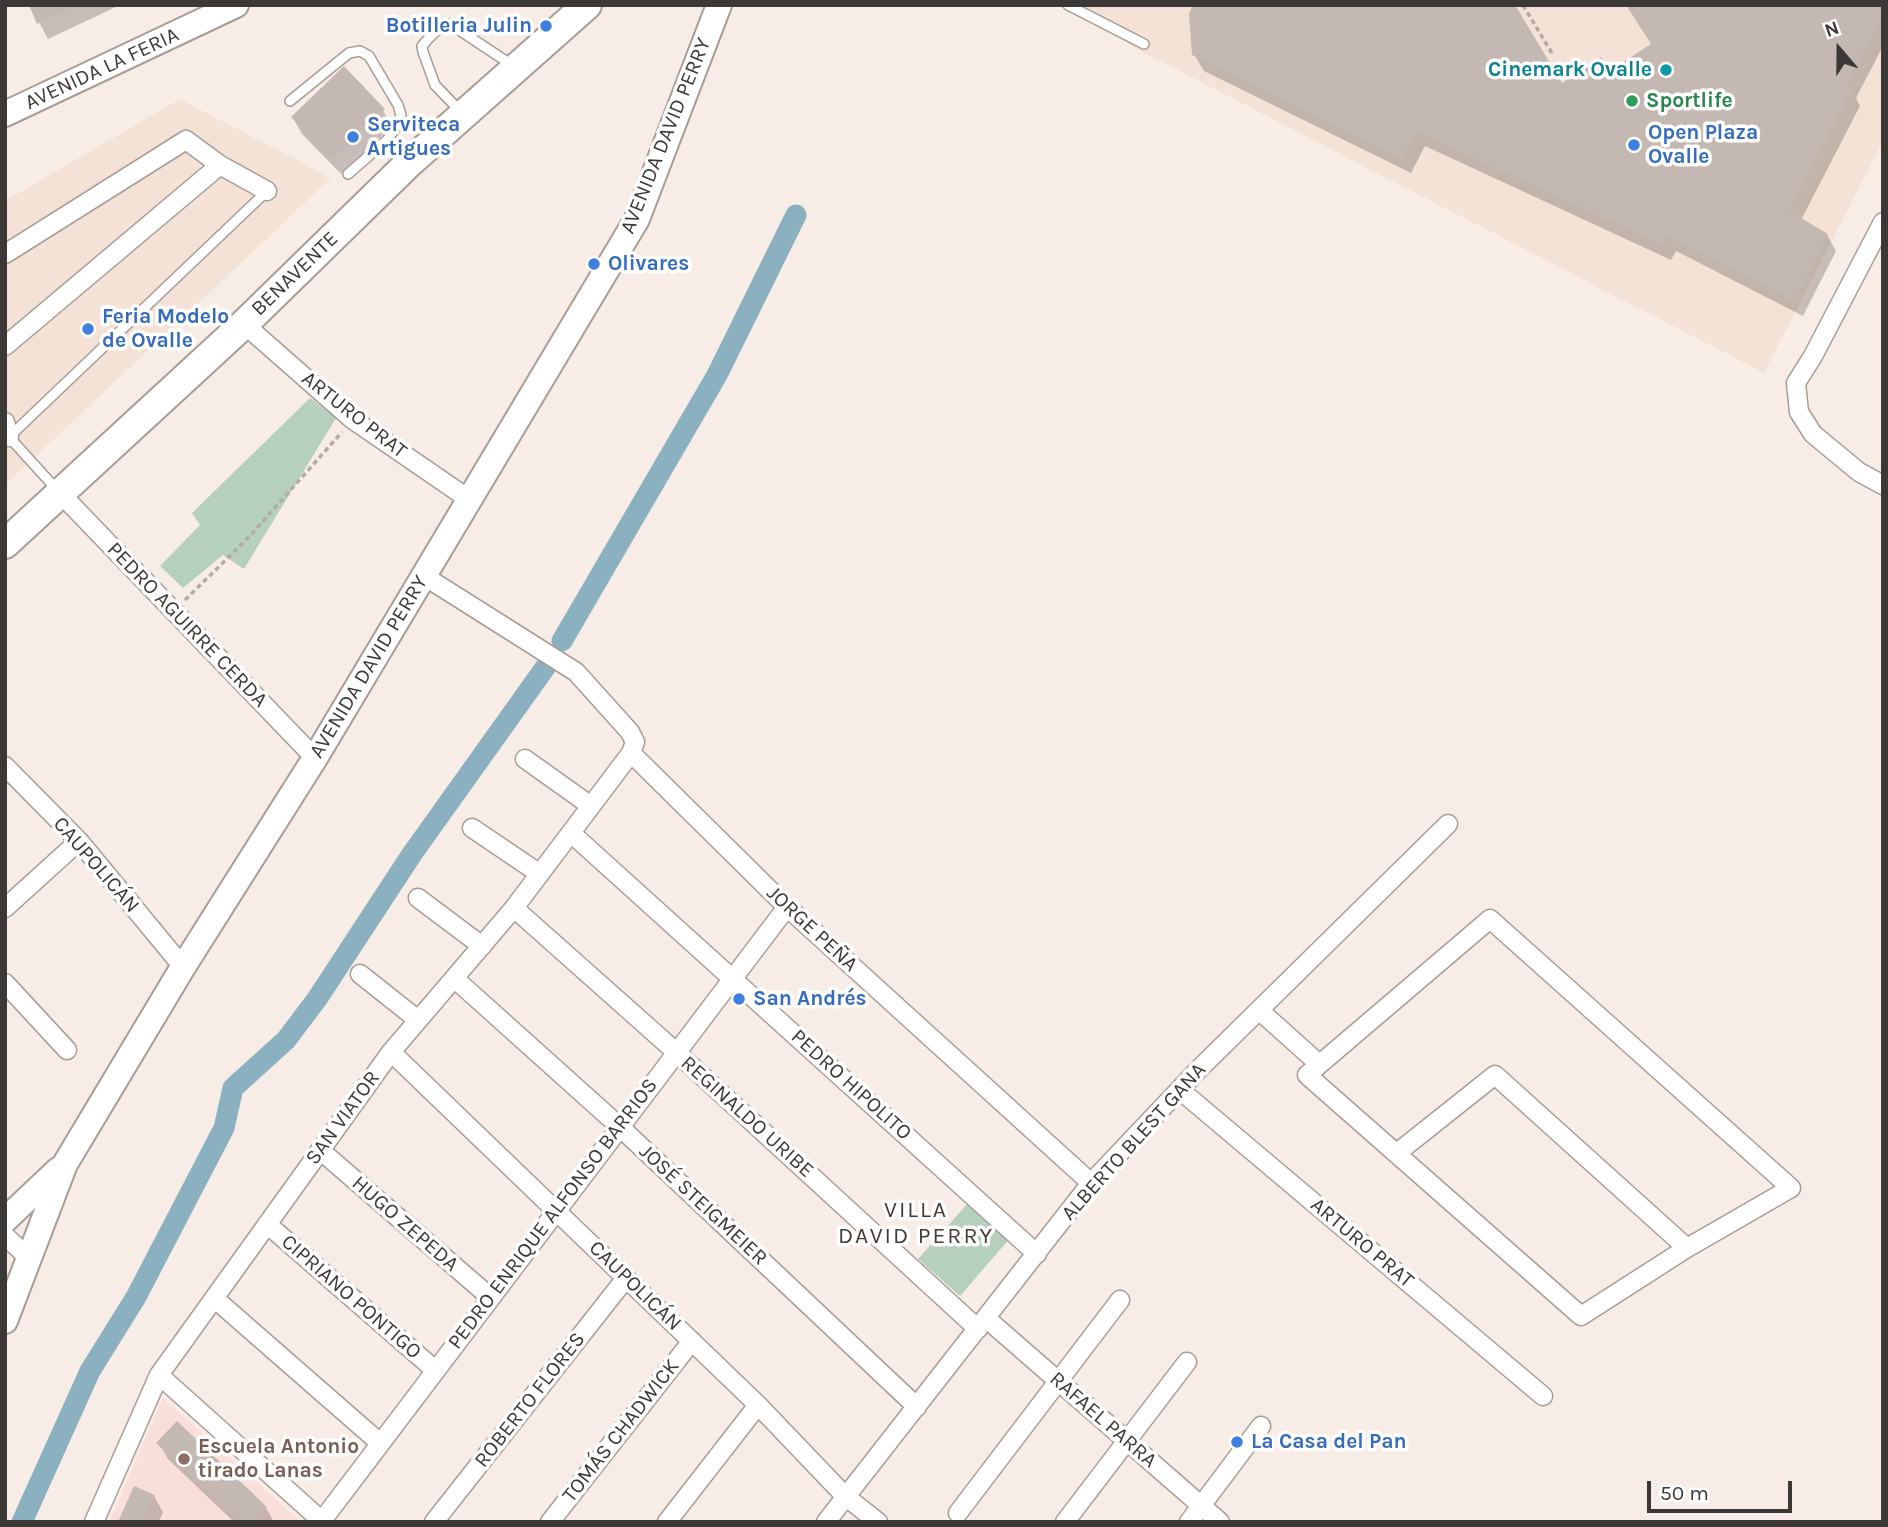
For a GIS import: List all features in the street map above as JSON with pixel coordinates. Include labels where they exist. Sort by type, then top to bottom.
[{"type":"main road","name":"AVENIDA LA FERIA","points":[[5,114],[236,5]]},
{"type":"main road","name":"BENAVENTE","points":[[5,544],[244,324],[409,163],[587,5]]},
{"type":"main road","name":"AVENIDA DAVID PERRY","points":[[5,1321],[65,1164],[183,968],[315,758],[637,219],[719,5]]},
{"type":"main road","points":[[5,1220],[65,1164]]},
{"type":"street","points":[[5,254],[186,140],[220,165],[267,191]]},
{"type":"street","points":[[5,346],[220,165]]},
{"type":"street","points":[[1883,222],[1813,356],[1796,383],[1799,412],[1813,433],[1859,472],[1883,485]]},
{"type":"street","name":"ARTURO PRAT","points":[[244,324],[352,419],[470,500]]},
{"type":"street","name":"PEDRO AGUIRRE CERDA","points":[[60,493],[315,758]]},
{"type":"street","name":"JORGE PEÑA","points":[[424,576],[576,672],[631,732],[633,748],[787,907],[1091,1183]]},
{"type":"street","name":"SAN VIATOR","points":[[94,1522],[159,1375],[391,1052],[514,908],[633,748]]},
{"type":"street","points":[[525,759],[591,806]]},
{"type":"street","name":"CAUPOLICÁN","points":[[5,766],[79,841],[183,968]]},
{"type":"street","name":"ALBERTO BLEST GANA","points":[[826,1522],[1091,1183],[1180,1090],[1448,824]]},
{"type":"street","points":[[471,828],[540,874]]},
{"type":"street","name":"PEDRO HIPOLITO","points":[[571,833],[1037,1254]]},
{"type":"street","points":[[5,908],[79,841]]},
{"type":"street","points":[[418,898],[482,946]]},
{"type":"street","name":"PEDRO ENRIQUE ALFONSO BARRIOS","points":[[322,1521],[787,907]]},
{"type":"street","name":"REGINALDO URIBE","points":[[514,908],[983,1324]]},
{"type":"street","points":[[1490,919],[1791,1188],[1687,1248],[1581,1316],[1307,1075],[1318,1063],[1490,919]]},
{"type":"street","points":[[360,974],[418,1020]]},
{"type":"street","name":"JOSÉ STEIGMEIER","points":[[454,978],[620,1126],[917,1407]]},
{"type":"street","points":[[5,983],[67,1050]]},
{"type":"street","points":[[1260,1011],[1318,1063]]},
{"type":"street","name":"CAUPOLICÁN","points":[[391,1052],[758,1405],[845,1496],[878,1522]]},
{"type":"street","points":[[1397,1153],[1495,1075],[1687,1248]]},
{"type":"street","name":"ARTURO PRAT","points":[[1180,1090],[1543,1396]]},
{"type":"street","name":"HUGO ZEPEDA","points":[[320,1150],[490,1297]]},
{"type":"street","name":"CIPRIANO PONTIGO","points":[[267,1224],[435,1370]]},
{"type":"street","points":[[5,1236],[28,1257]]},
{"type":"street","name":"ROBERTO FLORES","points":[[434,1522],[626,1278]]},
{"type":"street","points":[[214,1298],[380,1443]]},
{"type":"street","points":[[958,1513],[1120,1300]]},
{"type":"street","name":"RAFAEL PARRA","points":[[983,1324],[1058,1381],[1220,1522]]},
{"type":"street","name":"TOMÁS CHADWICK","points":[[550,1522],[692,1341]]},
{"type":"street","points":[[1065,1522],[1187,1362]]},
{"type":"street","points":[[159,1375],[322,1521]]},
{"type":"street","points":[[667,1522],[758,1405]]},
{"type":"street","points":[[1189,1522],[1261,1426]]},
{"type":"lane","points":[[1068,5],[1144,44]]},
{"type":"lane","points":[[464,116],[435,85],[423,52],[422,46],[443,24],[450,24],[516,68]]},
{"type":"lane","points":[[290,101],[349,53],[360,51],[369,56],[398,105],[401,115],[387,140],[348,174]]},
{"type":"lane","points":[[387,140],[409,163]]},
{"type":"lane","points":[[60,493],[7,430],[267,191]]},
{"type":"path","points":[[1523,5],[1553,55]]},
{"type":"path","points":[[173,611],[249,537],[352,419]]},
{"type":"shaded area","name":"Open Plaza Ovalle","points":[[1063,5],[1883,5],[1883,141],[1764,373],[1135,48]]},
{"type":"shaded area","name":"Feria Modelo de Ovalle","points":[[180,99],[331,178],[5,485],[5,201]]},
{"type":"shaded area","name":"Escuela Antonio tirado Lanas","points":[[163,1398],[298,1519],[296,1522],[109,1522]]},
{"type":"green space","points":[[310,398],[336,418],[244,569],[223,555],[183,588],[160,566],[200,525],[192,513]]},
{"type":"green space","points":[[970,1201],[1011,1237],[960,1296],[918,1259]]},
{"type":"building","points":[[29,5],[78,5],[37,24]]},
{"type":"building","name":"Open Plaza Ovalle","points":[[1193,5],[1515,5],[1562,83],[1601,57],[1611,70],[1651,44],[1626,5],[1883,5],[1883,14],[1846,85],[1852,89],[1789,211],[1828,234],[1794,301],[1666,236],[1662,245],[1416,131],[1401,158],[1192,55],[1189,14]]},
{"type":"building","points":[[344,66],[385,109],[331,160],[291,117]]},
{"type":"building","points":[[177,1421],[267,1507],[252,1522],[239,1522],[156,1443]]},
{"type":"building","points":[[134,1486],[155,1495],[143,1522],[118,1522]]},
{"type":"waterway","points":[[562,641],[717,375],[796,215]]},
{"type":"waterway","points":[[22,1522],[90,1371],[136,1297],[224,1128],[233,1088],[286,1040],[317,999],[412,854],[547,665]]},
{"type":"place","name":"Botilleria Julin","points":[[546,26]]},
{"type":"place","name":"Cinemark Ovalle","points":[[1666,70]]},
{"type":"place","name":"Sportlife","points":[[1632,101]]},
{"type":"place","name":"Serviteca Artigues","points":[[353,137]]},
{"type":"place","name":"Open Plaza Ovalle","points":[[1634,145]]},
{"type":"place","name":"Olivares","points":[[594,264]]},
{"type":"place","name":"Feria Modelo de Ovalle","points":[[88,329]]},
{"type":"place","name":"San Andrés","points":[[739,999]]},
{"type":"place","name":"La Casa del Pan","points":[[1237,1442]]},
{"type":"place","name":"Escuela Antonio tirado Lanas","points":[[184,1459]]},
{"type":"district","name":"VILLA DAVID PERRY","points":[[916,1223]]}]
